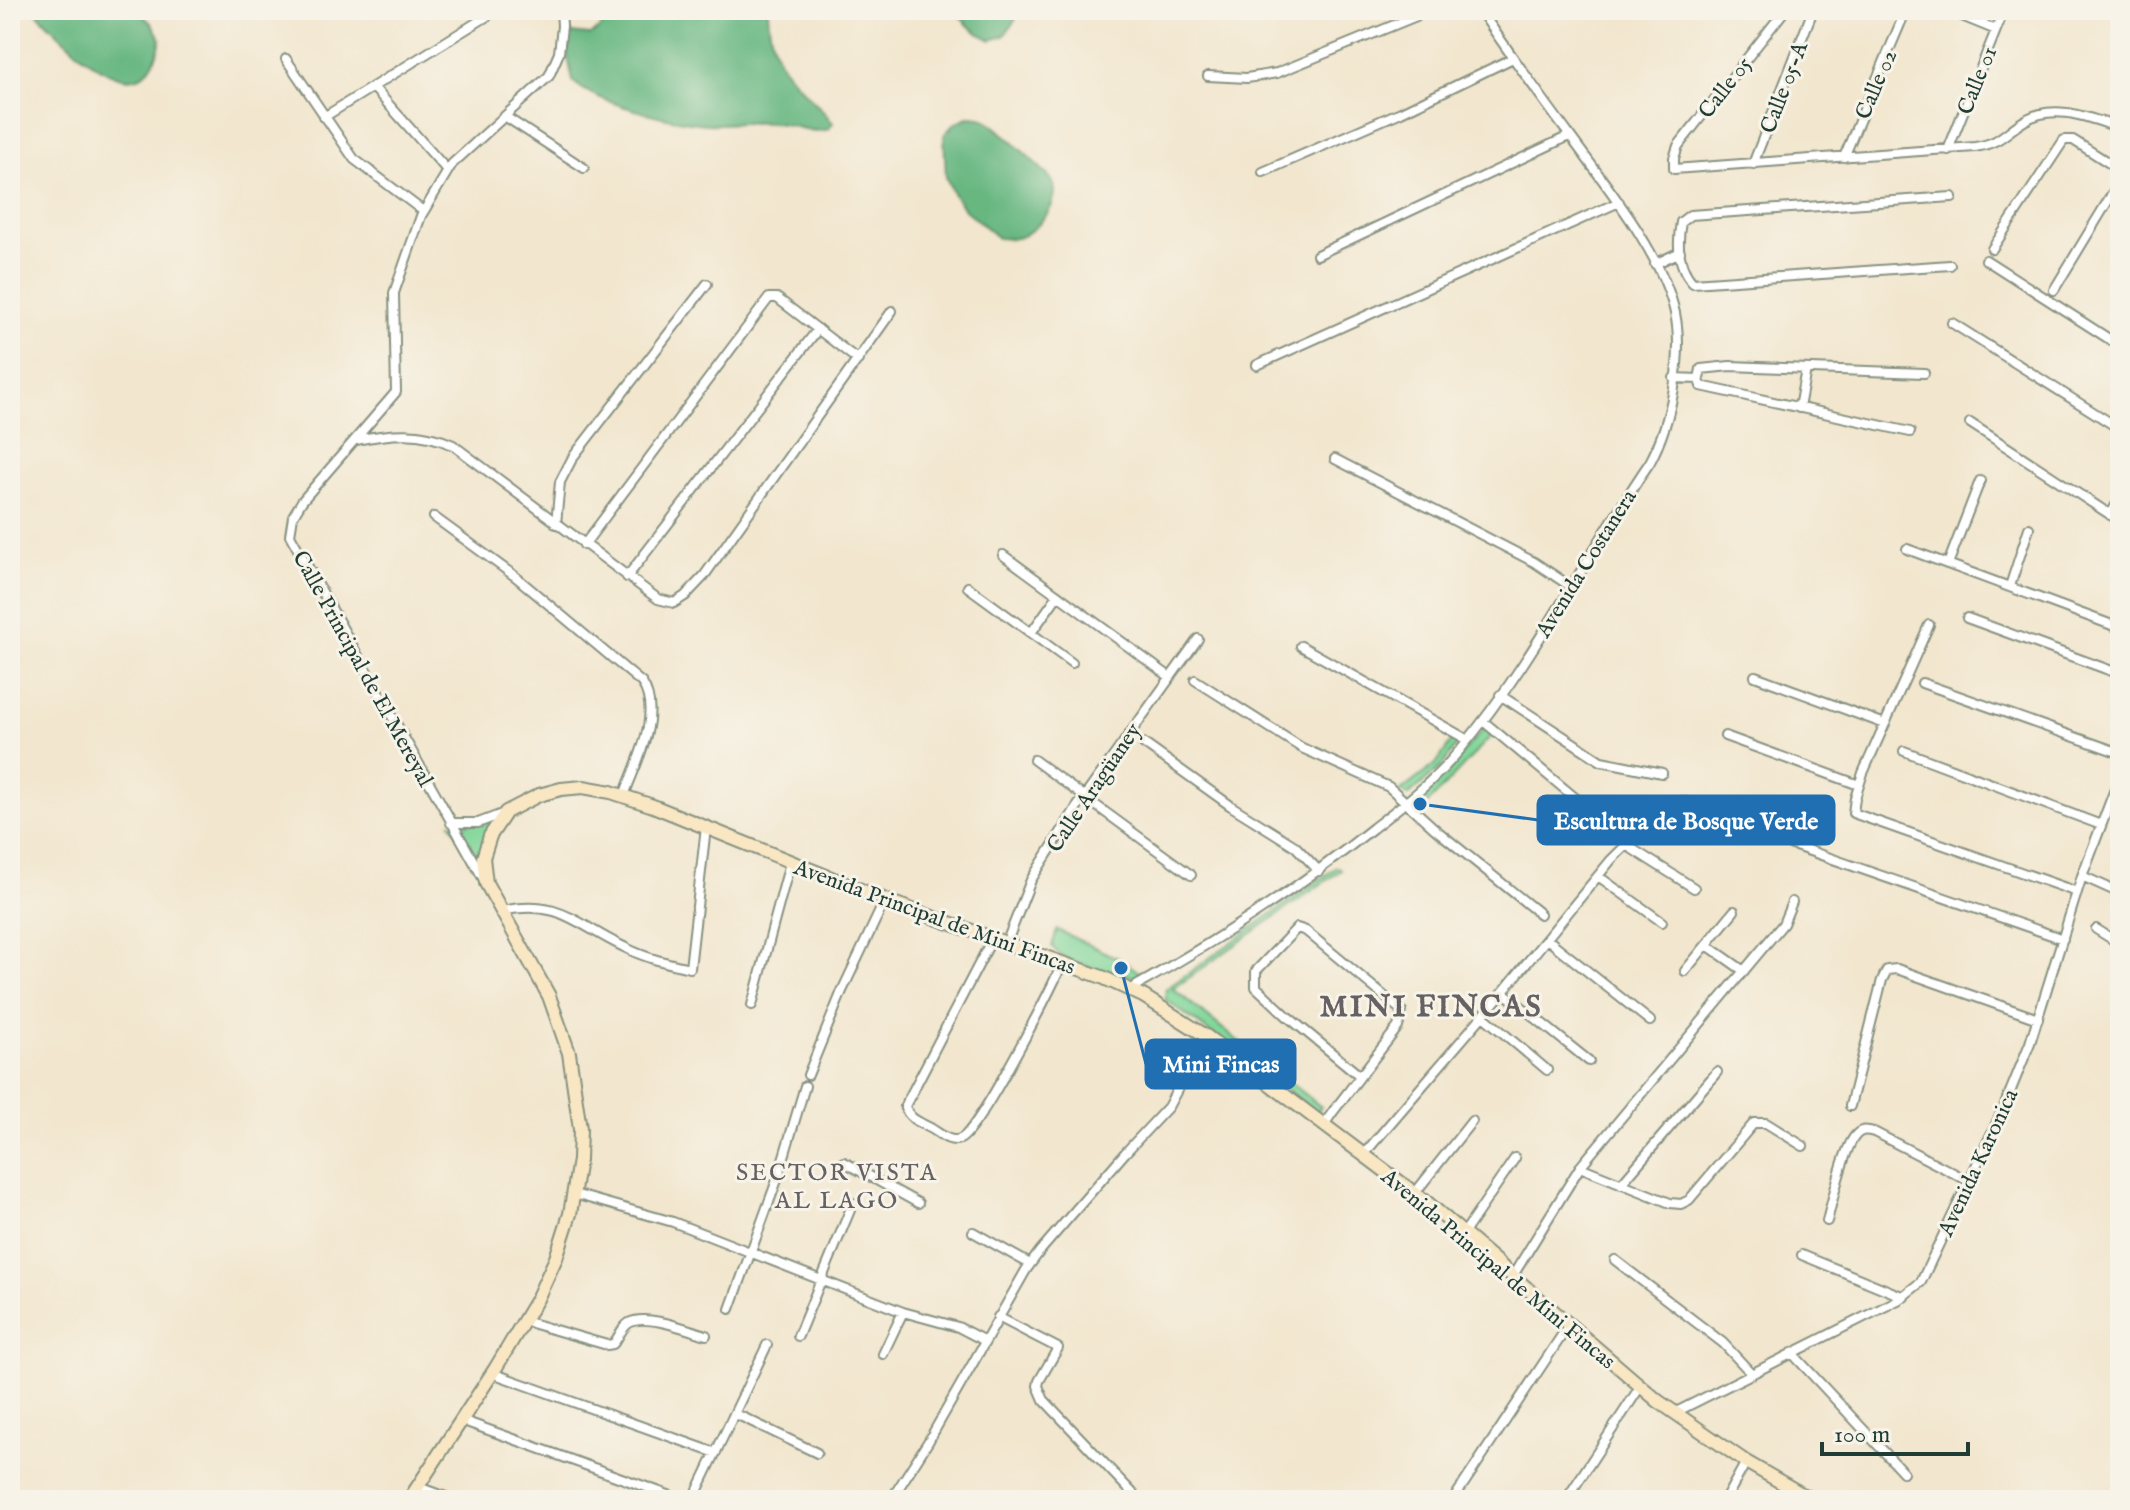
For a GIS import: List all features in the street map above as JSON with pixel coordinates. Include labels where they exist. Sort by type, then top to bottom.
[{"type":"street","points":[[324,117],[497,10]]},
{"type":"street","name":"Calle Principal de El Mereyal","points":[[486,883],[290,535],[293,516],[302,501],[396,392],[394,293],[423,211],[447,170],[533,93],[555,65],[561,39],[561,10]]},
{"type":"street","points":[[1208,76],[1247,78],[1277,73],[1431,10]]},
{"type":"street","name":"Avenida Costanera","points":[[1131,989],[1227,934],[1319,871],[1406,803],[1444,768],[1483,721],[1658,448],[1668,419],[1677,345],[1675,314],[1655,264],[1619,202],[1480,10]]},
{"type":"street","name":"Calle 05","points":[[1753,164],[1674,169],[1678,146],[1785,10]]},
{"type":"street","name":"Calle 05-A","points":[[1753,164],[1813,10]]},
{"type":"street","name":"Calle 02","points":[[1844,157],[1906,10]]},
{"type":"street","points":[[1947,10],[1996,30]]},
{"type":"street","name":"Calle 01","points":[[1948,150],[2004,10]]},
{"type":"street","points":[[1263,172],[1401,112],[1513,58]]},
{"type":"street","points":[[286,59],[354,159],[423,211]]},
{"type":"street","points":[[374,88],[447,170]]},
{"type":"street","points":[[1753,164],[1948,150],[1995,143],[2023,121],[2038,114],[2059,112],[2120,128]]},
{"type":"street","points":[[506,117],[584,168]]},
{"type":"street","points":[[1317,255],[1569,136]]},
{"type":"street","points":[[1992,249],[2064,140],[2073,140],[2120,170]]},
{"type":"street","points":[[2054,290],[2120,181]]},
{"type":"street","points":[[1950,265],[1693,283],[1684,271],[1680,252],[1681,222],[1690,215],[1952,197]]},
{"type":"street","points":[[1257,365],[1619,202]]},
{"type":"street","points":[[1655,264],[1680,252]]},
{"type":"street","points":[[1986,260],[2120,346]]},
{"type":"street","points":[[556,524],[560,482],[573,457],[707,284]]},
{"type":"street","points":[[584,545],[769,298],[777,298],[858,360]]},
{"type":"street","points":[[355,440],[405,433],[437,438],[453,445],[627,577],[665,602],[674,603],[685,596],[712,564],[892,311]]},
{"type":"street","points":[[1952,323],[2120,429]]},
{"type":"street","points":[[627,577],[818,329]]},
{"type":"street","points":[[1910,432],[1701,386],[1701,369],[1924,373]]},
{"type":"street","points":[[1799,408],[1806,369]]},
{"type":"street","points":[[1674,378],[1699,379]]},
{"type":"street","points":[[1970,423],[2120,521]]},
{"type":"street","points":[[1335,459],[1534,562],[1570,586]]},
{"type":"street","points":[[1948,564],[1980,481]]},
{"type":"street","points":[[2110,515],[2120,499]]},
{"type":"street","points":[[434,517],[516,577],[642,683],[650,699],[649,720],[624,796]]},
{"type":"street","points":[[2010,586],[2029,528]]},
{"type":"street","points":[[1907,549],[2120,628]]},
{"type":"street","points":[[1003,555],[1170,677]]},
{"type":"street","points":[[968,587],[1072,663]]},
{"type":"street","points":[[1031,633],[1058,595]]},
{"type":"street","points":[[1967,618],[2120,674]]},
{"type":"street","points":[[1929,625],[1859,785],[1852,810],[1855,815],[2077,892]]},
{"type":"street","name":"Calle Aragüaney","points":[[1006,944],[1031,880],[1083,798],[1198,639]]},
{"type":"street","points":[[1301,646],[1468,740]]},
{"type":"street","points":[[1755,676],[1885,724]]},
{"type":"street","points":[[1195,680],[1302,748],[1380,781],[1540,914]]},
{"type":"street","points":[[1922,683],[2119,749]]},
{"type":"street","points":[[1500,695],[1601,761],[1662,773]]},
{"type":"street","points":[[1483,721],[1603,821]]},
{"type":"street","points":[[1725,736],[1859,785]]},
{"type":"street","points":[[1143,743],[1231,806],[1295,846],[1319,871]]},
{"type":"street","points":[[1904,751],[2101,825]]},
{"type":"street","points":[[1034,760],[1191,875]]},
{"type":"street","name":"Avenida Karonica","points":[[1674,1413],[1915,1289],[1926,1273],[2004,1107],[2038,1019],[2082,876],[2120,776]]},
{"type":"street","name":"Avenida Principal de Mini Fincas","points":[[506,812],[530,799],[572,787],[597,788],[706,827],[885,900],[1131,989],[1206,1036],[1415,1193],[1674,1413],[1746,1462],[1812,1500]]},
{"type":"street","points":[[1364,1154],[1598,876],[1659,813],[1677,801],[1689,802],[1736,825]]},
{"type":"street","points":[[451,823],[478,823],[506,812]]},
{"type":"street","points":[[409,1500],[524,1321],[556,1258],[574,1194],[580,1129],[578,1098],[569,1053],[549,996],[486,883],[483,866],[485,850],[506,812]]},
{"type":"street","points":[[502,911],[526,906],[562,912],[621,946],[647,957],[690,968],[706,827]]},
{"type":"street","points":[[1761,834],[2063,939]]},
{"type":"street","points":[[1626,845],[1694,888]]},
{"type":"street","points":[[752,1005],[790,863]]},
{"type":"street","points":[[1598,876],[1662,922]]},
{"type":"street","points":[[2082,876],[2120,893]]},
{"type":"street","points":[[808,1075],[836,1003],[885,900]]},
{"type":"street","points":[[1512,1277],[1580,1167],[1783,924],[1792,902]]},
{"type":"street","points":[[1685,971],[1734,911]]},
{"type":"street","points":[[1324,1125],[1398,1027],[1402,1011],[1306,931],[1297,928],[1256,971],[1256,987],[1360,1076]]},
{"type":"street","points":[[2096,929],[2120,944]]},
{"type":"street","points":[[992,939],[905,1106],[910,1117],[949,1139],[959,1140],[965,1136],[980,1114],[1030,1031],[1062,964]]},
{"type":"street","points":[[1547,939],[1650,1021]]},
{"type":"street","points":[[1707,945],[1744,971]]},
{"type":"street","points":[[1850,1106],[1887,970],[1897,969],[2038,1019]]},
{"type":"street","points":[[1503,992],[1589,1061]]},
{"type":"street","points":[[1483,1016],[1547,1070]]},
{"type":"street","points":[[891,1500],[928,1442],[1030,1264],[1168,1107],[1206,1036]]},
{"type":"street","points":[[1621,1184],[1717,1072]]},
{"type":"street","points":[[730,1309],[781,1167],[805,1086]]},
{"type":"street","points":[[1415,1193],[1472,1121]]},
{"type":"street","points":[[1580,1167],[1670,1203],[1681,1204],[1689,1200],[1754,1123],[1766,1123],[1803,1146]]},
{"type":"street","points":[[1827,1221],[1848,1149],[1854,1136],[1863,1131],[1874,1132],[1969,1181]]},
{"type":"street","points":[[1464,1233],[1515,1158]]},
{"type":"street","points":[[844,1162],[918,1203]]},
{"type":"street","points":[[574,1194],[673,1222],[903,1312],[958,1327],[985,1341]]},
{"type":"street","points":[[798,1336],[853,1203]]},
{"type":"street","points":[[973,1232],[1030,1264]]},
{"type":"street","points":[[1802,1255],[1904,1297]]},
{"type":"street","points":[[1615,1260],[1723,1343],[1752,1374]]},
{"type":"street","points":[[883,1354],[903,1312]]},
{"type":"street","points":[[998,1317],[1058,1348],[1039,1381],[1044,1400],[1139,1500]]},
{"type":"street","points":[[524,1321],[607,1345],[613,1344],[623,1329],[635,1321],[654,1321],[706,1335]]},
{"type":"street","points":[[1453,1500],[1568,1326]]},
{"type":"street","points":[[693,1500],[767,1345]]},
{"type":"street","points":[[1792,1353],[1903,1472]]},
{"type":"street","points":[[492,1373],[716,1453]]},
{"type":"street","points":[[1566,1500],[1640,1387]]},
{"type":"street","points":[[736,1414],[817,1453]]},
{"type":"street","points":[[461,1420],[682,1500]]},
{"type":"street","points":[[1725,1500],[1746,1462]]},
{"type":"street","points":[[418,1487],[454,1500]]},
{"type":"green space","points":[[34,10],[137,10],[151,23],[161,39],[152,65],[138,77],[121,78],[102,70],[83,56]]},
{"type":"green space","points":[[613,10],[768,10],[770,31],[780,62],[833,123],[829,129],[816,131],[775,123],[693,123],[657,116],[599,97],[573,81],[567,53],[571,33],[590,35],[599,29]]},
{"type":"green space","points":[[956,10],[1022,10],[1004,36],[991,40],[971,28]]},
{"type":"green space","points":[[967,117],[982,118],[991,123],[1051,179],[1054,187],[1052,205],[1040,222],[1025,235],[998,238],[964,209],[953,193],[946,177],[944,135],[954,124]]},
{"type":"green space","points":[[1486,727],[1494,733],[1420,812],[1412,806]]},
{"type":"green space","points":[[1453,739],[1459,742],[1441,767],[1408,796],[1401,791],[1436,764]]},
{"type":"green space","points":[[506,812],[490,836],[486,883],[451,823],[462,825]]},
{"type":"green space","points":[[1337,867],[1341,870],[1173,989],[1321,1107],[1317,1112],[1165,999],[1166,989]]},
{"type":"green space","points":[[1057,930],[1124,961],[1140,973],[1136,977],[1115,973],[1067,959],[1052,946]]},
{"type":"place","name":"Escultura de Bosque Verde","points":[[1420,804]]},
{"type":"place","name":"Mini Fincas","points":[[1121,968]]},
{"type":"district","name":"MINI FINCAS","points":[[1431,1006]]},
{"type":"district","name":"SECTOR VISTA AL LAGO","points":[[837,1186]]}]
